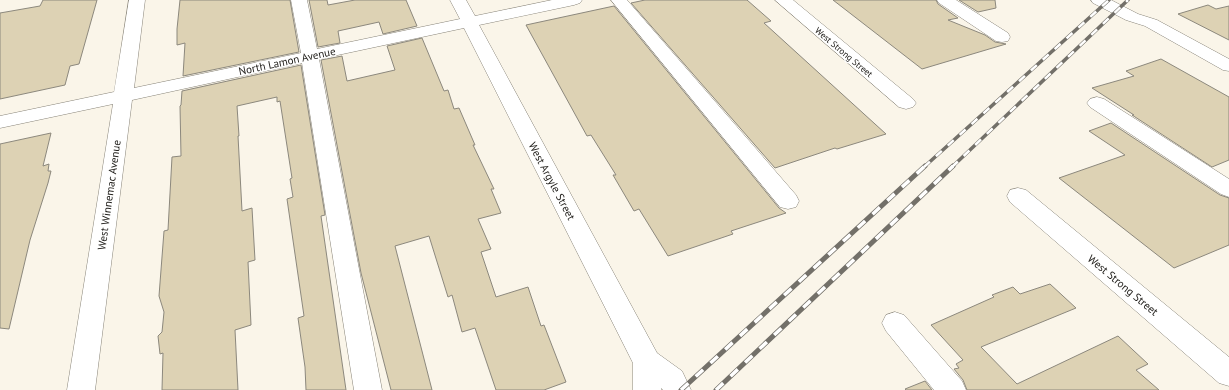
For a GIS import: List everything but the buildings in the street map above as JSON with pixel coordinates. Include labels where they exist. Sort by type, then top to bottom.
[{"type":"street","name":"West Winnemac Avenue","points":[[81,390],[137,0]]},
{"type":"street","points":[[299,0],[368,390]]},
{"type":"street","name":"West Argyle Street","points":[[458,0],[647,362],[672,380],[677,390]]},
{"type":"street","name":"North Lamon Avenue","points":[[0,122],[574,0]]},
{"type":"street","points":[[619,0],[788,201]]},
{"type":"street","name":"West Strong Street","points":[[783,0],[906,103]]},
{"type":"street","points":[[945,0],[1002,37]]},
{"type":"street","points":[[1100,0],[1132,17],[1151,23]]},
{"type":"street","points":[[1114,0],[1141,15],[1151,23],[1229,66]]},
{"type":"street","points":[[1097,103],[1229,189]]},
{"type":"street","name":"West Strong Street","points":[[1018,196],[1229,374]]},
{"type":"street","points":[[895,323],[952,390]]},
{"type":"street","name":"West Argyle Street","points":[[646,390],[647,362]]},
{"type":"railway","points":[[924,167],[1109,0]]},
{"type":"railway","points":[[952,167],[1128,0]]},
{"type":"railway","points":[[681,390],[925,166]]},
{"type":"railway","points":[[716,390],[953,166]]}]
